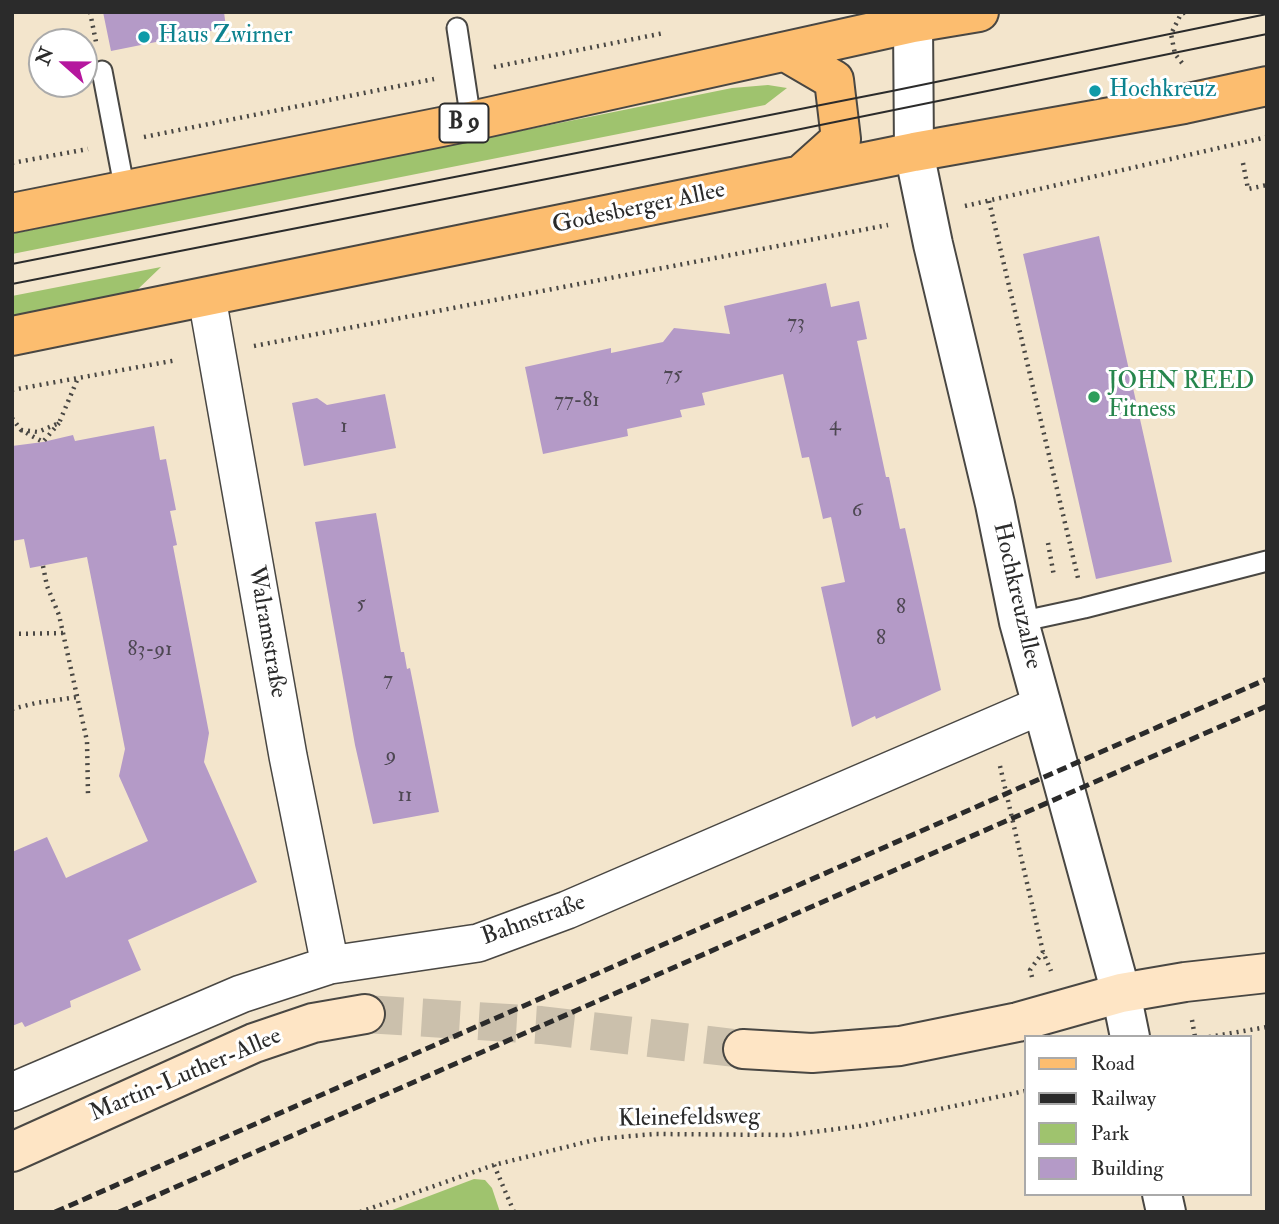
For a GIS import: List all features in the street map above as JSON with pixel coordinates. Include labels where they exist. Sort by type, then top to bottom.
[{"type":"main road","name":"B 9","points":[[12,213],[471,121],[786,51],[914,18],[979,12]]},
{"type":"main road","points":[[786,51],[834,80],[841,139],[801,175]]},
{"type":"main road","name":"Godesberger Allee","points":[[12,336],[914,152],[1184,104],[1267,86]]},
{"type":"main road","points":[[743,1049],[812,1053],[900,1046],[1018,1022],[1121,993],[1185,982],[1267,973]]},
{"type":"main road","name":"Martin-Luther-Allee","points":[[12,1152],[254,1043],[313,1023],[365,1014]]},
{"type":"street","name":"Hochkreuzallee","points":[[914,18],[914,152],[933,244],[995,505],[1018,622],[1121,993],[1130,1035]]},
{"type":"street","name":"Walramstraße","points":[[207,298],[288,756],[330,965]]},
{"type":"street","name":"Bahnstraße","points":[[12,1092],[241,995],[330,965],[478,943],[567,910],[1042,705]]},
{"type":"lane","points":[[457,28],[471,121]]},
{"type":"lane","points":[[102,71],[125,191]]},
{"type":"lane","points":[[1018,622],[1084,608],[1267,561]]},
{"type":"path","points":[[12,163],[675,31]]},
{"type":"path","points":[[12,390],[904,222],[1267,137]]},
{"type":"path","points":[[1243,163],[1248,189],[1267,185]]},
{"type":"path","points":[[989,201],[1084,608]]},
{"type":"path","points":[[12,418],[21,430],[43,442],[60,423],[78,378]]},
{"type":"path","points":[[21,430],[38,432],[60,423]]},
{"type":"path","points":[[43,566],[47,586],[59,615],[87,741],[88,794]]},
{"type":"path","points":[[12,634],[63,633]]},
{"type":"path","points":[[12,709],[78,697]]},
{"type":"path","points":[[1000,762],[1043,952],[1030,970],[1033,981]]},
{"type":"path","points":[[1192,1019],[1195,1035]]},
{"type":"path","points":[[1221,1035],[1267,1027]]},
{"type":"path","name":"Kleinefeldsweg","points":[[360,1212],[494,1165],[598,1139],[654,1134],[789,1135],[860,1126],[1024,1091]]},
{"type":"path","points":[[494,1165],[514,1212]]},
{"type":"green space","points":[[768,85],[787,88],[765,105],[12,254],[12,234],[732,88]]},
{"type":"green space","points":[[161,267],[136,291],[121,296],[12,316],[12,296]]},
{"type":"green space","points":[[474,1179],[485,1180],[492,1188],[500,1212],[387,1212]]},
{"type":"building","name":"Haus Zwirner","points":[[103,12],[224,12],[226,28],[111,51]]},
{"type":"building","points":[[1099,236],[1172,562],[1096,579],[1023,254]]},
{"type":"building","points":[[826,283],[831,307],[859,301],[867,339],[857,341],[886,477],[889,477],[900,529],[905,528],[941,690],[852,727],[821,587],[845,582],[831,517],[823,519],[809,457],[802,458],[783,374],[702,393],[705,405],[680,410],[682,417],[627,429],[628,436],[543,454],[525,367],[611,348],[611,353],[663,342],[674,328],[730,334],[724,306]]},
{"type":"building","points":[[385,394],[396,448],[304,466],[292,403],[317,398],[327,405]]},
{"type":"building","points":[[154,426],[160,460],[166,459],[176,510],[170,511],[177,545],[173,546],[209,733],[204,762],[257,882],[128,940],[141,970],[70,1001],[71,1007],[25,1027],[22,1022],[12,1026],[12,852],[47,837],[66,878],[148,841],[119,776],[125,749],[87,557],[30,568],[24,539],[12,541],[12,446],[73,435],[75,441]]},
{"type":"building","points":[[376,513],[401,652],[404,652],[407,669],[410,668],[439,812],[373,824],[355,745],[315,522]]},
{"type":"tunnel","points":[[365,1014],[541,1025],[743,1049]]},
{"type":"tram line","points":[[12,264],[892,91],[1267,14]]},
{"type":"tram line","points":[[12,284],[791,131],[1267,34]]},
{"type":"railway","points":[[55,1212],[1267,679]]},
{"type":"railway","points":[[119,1212],[1267,706]]},
{"type":"place","name":"Haus Zwirner","points":[[144,37]]},
{"type":"place","name":"Hochkreuz","points":[[1095,91]]},
{"type":"place","name":"JOHN REED Fitness","points":[[1094,397]]}]
